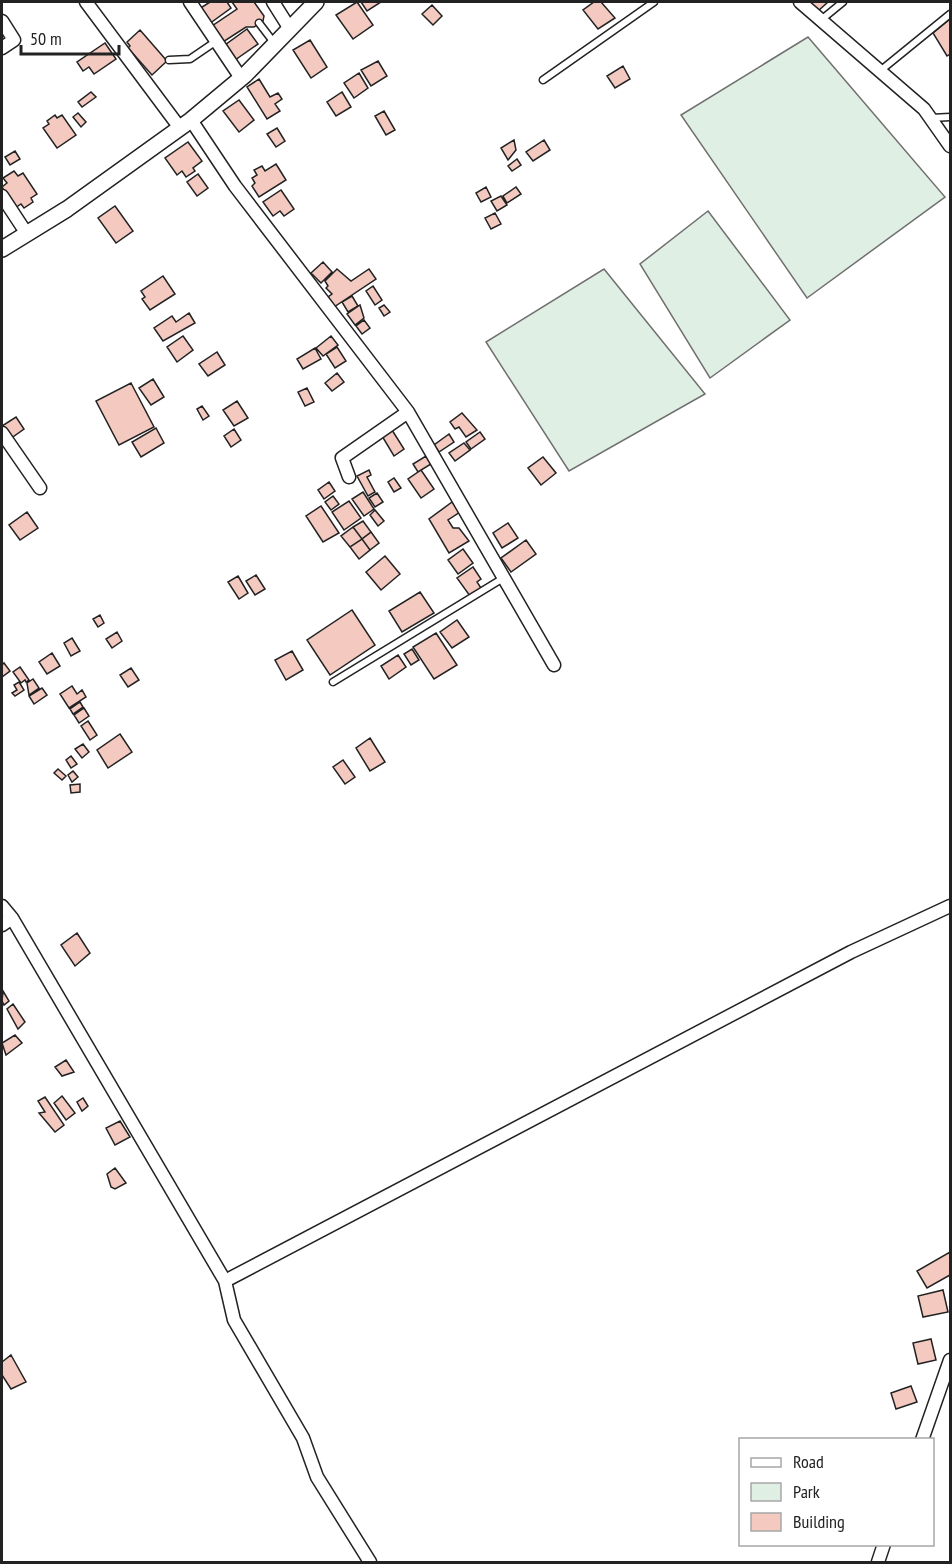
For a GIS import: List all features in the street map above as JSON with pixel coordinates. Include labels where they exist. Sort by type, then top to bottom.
[{"type":"street","points":[[86,2],[235,186],[408,412],[554,665]]},
{"type":"street","points":[[190,2],[241,78]]},
{"type":"street","points":[[273,2],[290,29]]},
{"type":"street","points":[[2,249],[67,209],[186,124],[241,78],[316,2]]},
{"type":"street","points":[[800,2],[930,118],[951,146]]},
{"type":"street","points":[[2,21],[14,40],[2,48]]},
{"type":"street","points":[[2,196],[27,234]]},
{"type":"street","points":[[348,477],[342,458],[408,412]]},
{"type":"street","points":[[2,433],[40,488]]},
{"type":"street","points":[[2,906],[7,921],[225,1281],[234,1320],[303,1438],[317,1477],[370,1563]]},
{"type":"street","points":[[225,1281],[840,958],[951,906]]},
{"type":"street","points":[[923,1438],[951,1360]]},
{"type":"street","points":[[878,1563],[884,1546]]},
{"type":"lane","points":[[543,80],[654,2]]},
{"type":"lane","points":[[820,20],[843,2]]},
{"type":"lane","points":[[880,71],[951,14]]},
{"type":"lane","points":[[259,23],[276,45]]},
{"type":"lane","points":[[169,60],[190,59],[215,42]]},
{"type":"lane","points":[[930,118],[951,117]]},
{"type":"lane","points":[[333,682],[505,577]]},
{"type":"green space","points":[[808,37],[945,197],[807,298],[681,115]]},
{"type":"green space","points":[[708,211],[790,320],[710,378],[640,264]]},
{"type":"green space","points":[[604,269],[705,394],[569,471],[486,342]]},
{"type":"building","points":[[210,2],[227,2],[231,8],[209,24],[199,9]]},
{"type":"building","points":[[232,2],[254,2],[264,16],[263,21],[254,27],[246,27],[223,42],[212,26],[237,9]]},
{"type":"building","points":[[357,2],[373,25],[353,39],[336,15]]},
{"type":"building","points":[[361,2],[381,2],[367,11]]},
{"type":"building","points":[[594,2],[601,2],[615,18],[598,29],[583,10]]},
{"type":"building","points":[[808,2],[828,2],[818,11]]},
{"type":"building","points":[[432,5],[442,16],[433,25],[422,14]]},
{"type":"building","points":[[950,19],[950,54],[947,56],[933,33]]},
{"type":"building","points":[[247,29],[258,44],[235,60],[225,45]]},
{"type":"building","points":[[140,30],[167,61],[152,75],[128,48],[130,46],[127,42]]},
{"type":"building","points":[[310,40],[327,67],[311,78],[293,50]]},
{"type":"building","points":[[105,43],[116,59],[94,74],[89,67],[83,71],[77,62]]},
{"type":"building","points":[[378,61],[387,76],[371,86],[361,70]]},
{"type":"building","points":[[623,66],[630,79],[615,88],[607,76]]},
{"type":"building","points":[[359,73],[368,88],[354,98],[344,83]]},
{"type":"building","points":[[259,79],[270,97],[278,93],[282,99],[275,104],[280,111],[267,119],[247,87]]},
{"type":"building","points":[[91,92],[96,97],[82,107],[78,102]]},
{"type":"building","points":[[342,92],[351,107],[336,116],[327,102]]},
{"type":"building","points":[[239,100],[254,120],[239,132],[223,111]]},
{"type":"building","points":[[384,111],[395,130],[386,135],[375,116]]},
{"type":"building","points":[[78,113],[86,122],[81,127],[73,117]]},
{"type":"building","points":[[55,115],[57,118],[62,115],[76,135],[57,148],[43,128],[49,124],[47,121]]},
{"type":"building","points":[[277,128],[285,141],[276,147],[267,134]]},
{"type":"building","points":[[514,140],[516,150],[508,160],[501,148]]},
{"type":"building","points":[[544,140],[550,150],[533,161],[526,152]]},
{"type":"building","points":[[188,142],[202,161],[193,168],[195,171],[186,177],[182,171],[177,175],[165,158]]},
{"type":"building","points":[[15,151],[20,159],[10,165],[5,157]]},
{"type":"building","points":[[517,159],[521,165],[512,171],[508,166]]},
{"type":"building","points":[[276,164],[286,180],[259,197],[252,186],[255,183],[252,178],[257,175],[254,170],[262,166],[265,171]]},
{"type":"building","points":[[14,171],[18,176],[23,173],[37,194],[31,198],[33,202],[24,208],[21,204],[15,208],[2,187],[7,183],[3,178]]},
{"type":"building","points":[[198,174],[208,188],[197,196],[187,182]]},
{"type":"building","points":[[486,187],[491,197],[481,202],[476,193]]},
{"type":"building","points":[[516,187],[521,194],[507,203],[503,196]]},
{"type":"building","points":[[281,190],[294,209],[284,216],[280,211],[273,216],[263,202]]},
{"type":"building","points":[[501,196],[507,205],[497,211],[491,201]]},
{"type":"building","points":[[115,206],[133,231],[116,243],[98,218]]},
{"type":"building","points":[[495,213],[501,224],[491,229],[485,218]]},
{"type":"building","points":[[323,262],[332,272],[321,283],[311,273]]},
{"type":"building","points":[[337,269],[351,281],[369,269],[376,279],[334,307],[328,297],[332,294],[326,288],[328,286],[325,281]]},
{"type":"building","points":[[163,276],[175,294],[150,310],[142,299],[145,297],[141,291]]},
{"type":"building","points":[[373,286],[382,300],[375,305],[366,291]]},
{"type":"building","points":[[352,296],[358,306],[348,312],[342,302]]},
{"type":"building","points":[[360,305],[364,318],[355,325],[347,314]]},
{"type":"building","points":[[384,305],[390,312],[384,316],[379,308]]},
{"type":"building","points":[[189,313],[195,323],[163,341],[154,328],[172,316],[176,322]]},
{"type":"building","points":[[364,320],[370,328],[362,334],[356,326]]},
{"type":"building","points":[[183,336],[193,350],[177,362],[167,347]]},
{"type":"building","points":[[331,336],[338,345],[323,356],[316,348]]},
{"type":"building","points":[[337,347],[346,361],[335,368],[326,354]]},
{"type":"building","points":[[315,348],[321,359],[303,369],[297,359]]},
{"type":"building","points":[[217,352],[225,365],[208,376],[199,364]]},
{"type":"building","points":[[337,373],[344,382],[332,391],[325,383]]},
{"type":"building","points":[[153,379],[164,397],[151,405],[139,388]]},
{"type":"building","points":[[131,383],[154,427],[119,445],[96,401]]},
{"type":"building","points":[[307,388],[314,402],[305,406],[298,392]]},
{"type":"building","points":[[237,401],[248,418],[234,426],[223,410]]},
{"type":"building","points":[[202,406],[209,416],[203,420],[197,409]]},
{"type":"building","points":[[462,413],[477,430],[466,437],[459,427],[455,429],[450,422]]},
{"type":"building","points":[[16,417],[24,429],[10,439],[2,426]]},
{"type":"building","points":[[156,428],[164,443],[141,457],[132,442]]},
{"type":"building","points":[[234,429],[241,440],[231,447],[224,436]]},
{"type":"building","points":[[392,430],[404,449],[394,456],[382,436]]},
{"type":"building","points":[[480,432],[485,439],[471,449],[466,442]]},
{"type":"building","points":[[449,434],[454,442],[439,452],[434,445]]},
{"type":"building","points":[[464,443],[470,450],[455,461],[449,453]]},
{"type":"building","points":[[426,456],[431,464],[418,472],[413,464]]},
{"type":"building","points":[[543,457],[556,473],[541,485],[528,468]]},
{"type":"building","points":[[369,470],[371,475],[367,477],[375,492],[368,496],[357,476]]},
{"type":"building","points":[[421,470],[434,489],[421,498],[408,479]]},
{"type":"building","points":[[394,478],[401,488],[394,492],[388,482]]},
{"type":"building","points":[[329,482],[335,491],[324,499],[318,490]]},
{"type":"building","points":[[363,492],[374,509],[364,516],[352,499]]},
{"type":"building","points":[[377,493],[383,502],[375,507],[369,498]]},
{"type":"building","points":[[333,496],[339,504],[331,510],[325,502]]},
{"type":"building","points":[[349,501],[361,518],[344,530],[332,512]]},
{"type":"building","points":[[452,502],[460,512],[448,520],[453,528],[459,528],[469,541],[449,553],[429,519]]},
{"type":"building","points":[[321,506],[339,533],[323,542],[306,516]]},
{"type":"building","points":[[375,510],[384,521],[378,526],[370,515]]},
{"type":"building","points":[[27,512],[38,528],[20,540],[9,525]]},
{"type":"building","points":[[363,521],[371,532],[362,539],[353,527]]},
{"type":"building","points":[[508,523],[518,538],[502,548],[493,533]]},
{"type":"building","points":[[353,527],[362,539],[350,547],[341,536]]},
{"type":"building","points":[[371,532],[379,543],[370,550],[362,539]]},
{"type":"building","points":[[362,539],[370,550],[359,559],[350,547]]},
{"type":"building","points":[[526,540],[536,554],[511,572],[501,558]]},
{"type":"building","points":[[463,549],[473,563],[458,574],[448,560]]},
{"type":"building","points":[[385,556],[400,574],[381,590],[366,572]]},
{"type":"building","points":[[473,567],[481,579],[477,582],[481,588],[470,596],[457,578]]},
{"type":"building","points":[[256,575],[265,589],[255,595],[246,581]]},
{"type":"building","points":[[238,576],[248,593],[239,599],[228,582]]},
{"type":"building","points":[[420,592],[434,613],[402,632],[389,611]]},
{"type":"building","points":[[352,610],[375,645],[330,675],[307,640]]},
{"type":"building","points":[[100,615],[104,623],[98,627],[93,619]]},
{"type":"building","points":[[457,620],[469,637],[452,648],[440,632]]},
{"type":"building","points":[[117,632],[122,641],[112,648],[106,639]]},
{"type":"building","points":[[436,633],[457,665],[434,679],[413,647]]},
{"type":"building","points":[[72,638],[80,651],[71,656],[64,643]]},
{"type":"building","points":[[412,649],[419,660],[411,665],[404,654]]},
{"type":"building","points":[[292,651],[303,670],[286,680],[275,660]]},
{"type":"building","points":[[52,653],[60,666],[47,674],[39,662]]},
{"type":"building","points":[[398,655],[406,667],[389,679],[381,666]]},
{"type":"building","points":[[4,663],[10,671],[2,677],[2,665]]},
{"type":"building","points":[[20,667],[29,680],[26,682],[25,680],[21,683],[13,672]]},
{"type":"building","points":[[131,668],[139,680],[128,687],[120,675]]},
{"type":"building","points":[[33,679],[39,688],[29,695],[27,683]]},
{"type":"building","points":[[19,682],[24,690],[15,696],[12,693],[17,690],[14,685]]},
{"type":"building","points":[[72,686],[77,694],[82,690],[86,697],[69,708],[60,694]]},
{"type":"building","points":[[42,688],[47,695],[34,704],[29,696]]},
{"type":"building","points":[[80,702],[83,707],[73,714],[70,709]]},
{"type":"building","points":[[84,708],[89,716],[79,723],[74,715]]},
{"type":"building","points":[[88,721],[97,735],[90,740],[81,726]]},
{"type":"building","points":[[120,734],[132,752],[108,768],[97,750]]},
{"type":"building","points":[[370,738],[385,762],[370,771],[356,748]]},
{"type":"building","points":[[83,744],[89,752],[82,758],[75,749]]},
{"type":"building","points":[[71,756],[77,764],[71,768],[66,760]]},
{"type":"building","points":[[343,760],[355,777],[345,784],[333,767]]},
{"type":"building","points":[[58,769],[66,776],[62,780],[54,773]]},
{"type":"building","points":[[73,771],[78,777],[72,782],[68,775]]},
{"type":"building","points":[[80,784],[80,792],[71,793],[70,785]]},
{"type":"building","points":[[77,933],[90,953],[75,966],[61,945]]},
{"type":"building","points":[[3,991],[9,1001],[4,1005],[2,1001]]},
{"type":"building","points":[[13,1004],[25,1022],[18,1029],[7,1009]]},
{"type":"building","points":[[15,1035],[22,1043],[6,1055],[2,1043]]},
{"type":"building","points":[[66,1060],[74,1072],[62,1076],[55,1067]]},
{"type":"building","points":[[62,1096],[75,1113],[66,1120],[54,1103]]},
{"type":"building","points":[[45,1097],[64,1125],[55,1132],[39,1113],[45,1112],[38,1101]]},
{"type":"building","points":[[83,1098],[88,1106],[82,1111],[77,1102]]},
{"type":"building","points":[[120,1121],[130,1137],[115,1145],[106,1128]]},
{"type":"building","points":[[115,1168],[126,1183],[115,1189],[111,1187],[107,1174]]},
{"type":"building","points":[[950,1252],[950,1275],[927,1288],[917,1271]]},
{"type":"building","points":[[943,1290],[948,1312],[923,1317],[918,1296]]},
{"type":"building","points":[[931,1339],[936,1360],[918,1364],[913,1343]]},
{"type":"building","points":[[11,1355],[26,1382],[11,1389],[2,1375],[2,1362]]},
{"type":"building","points":[[911,1386],[917,1402],[896,1409],[891,1393]]}]
